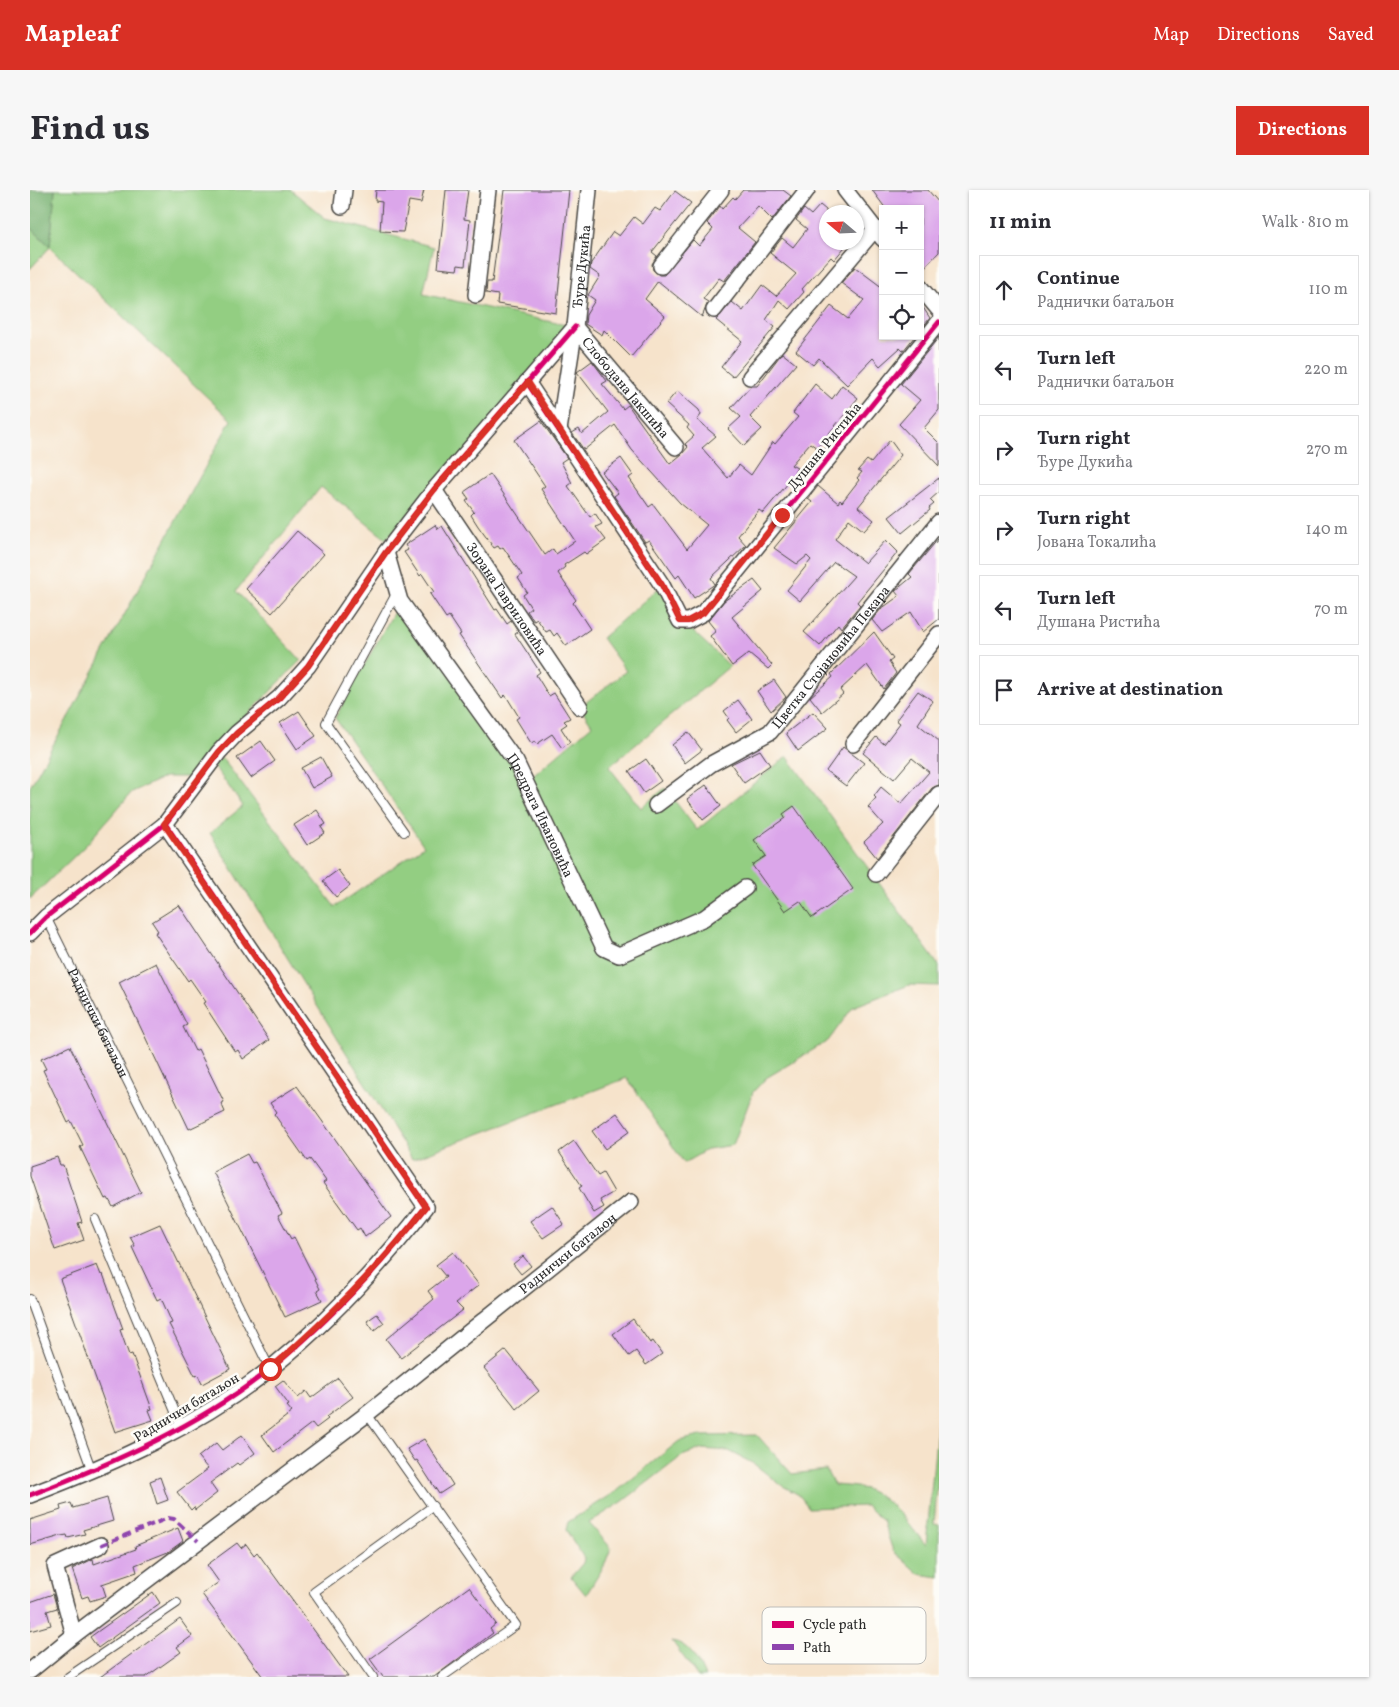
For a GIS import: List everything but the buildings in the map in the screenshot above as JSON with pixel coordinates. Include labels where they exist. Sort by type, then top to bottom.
[{"type":"street","points":[[342,206],[344,190]]},
{"type":"street","points":[[476,295],[488,190]]},
{"type":"street","name":"Ђуре Дукића","points":[[30,933],[46,917],[164,824],[219,752],[237,733],[279,698],[308,666],[386,552],[434,490],[575,327],[589,190]]},
{"type":"street","points":[[661,266],[721,190]]},
{"type":"street","points":[[714,310],[807,190]]},
{"type":"street","points":[[750,377],[879,234],[845,190]]},
{"type":"street","points":[[924,292],[939,310]]},
{"type":"street","name":"Душана Ристића","points":[[560,430],[662,585],[678,618],[683,622],[703,613],[939,322]]},
{"type":"street","points":[[560,430],[575,327]]},
{"type":"street","name":"Слободана Јакшића","points":[[575,327],[676,446]]},
{"type":"street","points":[[528,382],[560,430]]},
{"type":"street","name":"Зорана Гавриловића","points":[[434,490],[580,708]]},
{"type":"street","name":"Цветка Стојановића Пекара","points":[[656,805],[711,764],[770,732],[939,522]]},
{"type":"street","name":"Предрага Ивановића","points":[[386,552],[400,601],[516,762],[604,948],[619,956],[704,918],[745,888]]},
{"type":"street","points":[[853,744],[939,634]]},
{"type":"street","points":[[876,874],[939,794]]},
{"type":"street","name":"Раднички батаљон","points":[[30,1496],[92,1471],[146,1446],[214,1407],[270,1369],[354,1292],[393,1250],[426,1207],[164,824]]},
{"type":"street","name":"Раднички батаљон","points":[[30,1672],[74,1635],[367,1414],[631,1202]]},
{"type":"street","points":[[74,1635],[55,1566],[102,1545]]},
{"type":"street","points":[[30,1672],[43,1677]]},
{"type":"lane","points":[[397,592],[326,723],[404,832]]},
{"type":"lane","name":"Раднички батаљон","points":[[46,917],[270,1369]]},
{"type":"lane","points":[[95,1219],[181,1426]]},
{"type":"lane","points":[[30,1299],[92,1471]]},
{"type":"lane","points":[[367,1414],[516,1625],[442,1677]]},
{"type":"lane","points":[[373,1677],[314,1592],[433,1506]]},
{"type":"lane","points":[[68,1677],[177,1603]]},
{"type":"green space","points":[[30,190],[55,190],[50,246],[30,227]]},
{"type":"green space","points":[[55,190],[291,190],[325,218],[434,247],[423,294],[575,327],[434,490],[386,539],[321,487],[236,591],[301,660],[223,740],[191,777],[165,777],[132,792],[85,846],[30,899],[30,787],[231,420],[50,247],[30,269],[30,227],[50,246]]},
{"type":"green space","points":[[662,585],[683,622],[730,666],[609,767],[641,808],[665,788],[697,830],[787,756],[939,966],[939,986],[909,985],[853,1007],[828,1041],[766,1078],[753,1092],[733,1145],[708,1149],[684,1163],[627,1078],[412,1159],[210,833],[243,806],[213,765],[222,758],[335,907],[424,846],[335,718],[400,601],[528,780],[592,725],[580,707],[626,671],[602,638]]},
{"type":"green space","points":[[939,1407],[939,1468],[934,1524],[939,1525],[939,1577],[919,1574],[893,1551],[883,1521],[866,1506],[809,1508],[799,1495],[781,1485],[754,1464],[729,1451],[701,1449],[682,1456],[622,1502],[589,1523],[611,1548],[604,1566],[586,1595],[571,1577],[583,1563],[584,1558],[566,1530],[568,1522],[617,1491],[679,1441],[700,1436],[757,1435],[792,1474],[826,1470],[834,1485],[865,1489],[875,1493],[899,1513],[926,1545]]},
{"type":"green space","points":[[672,1641],[689,1649],[705,1677],[698,1677]]},
{"type":"marked path","points":[[101,1545],[168,1518],[174,1519],[198,1541]]},
{"type":"cycle path","points":[[527,382],[662,585],[680,621],[688,621],[703,613],[939,322]]},
{"type":"cycle path","points":[[30,933],[46,917],[165,824],[219,752],[237,733],[279,698],[308,666],[386,552],[434,490],[575,327]]},
{"type":"cycle path","points":[[30,1495],[93,1470],[155,1441],[186,1425],[244,1389],[292,1350],[333,1312],[391,1250],[426,1207],[165,824]]},
{"type":"route","points":[[270,1369],[354,1292],[393,1250],[426,1207],[164,824],[219,752],[237,733],[279,698],[308,666],[386,552],[434,490],[528,382],[662,585],[680,621],[688,621],[703,613],[782,515]]}]
